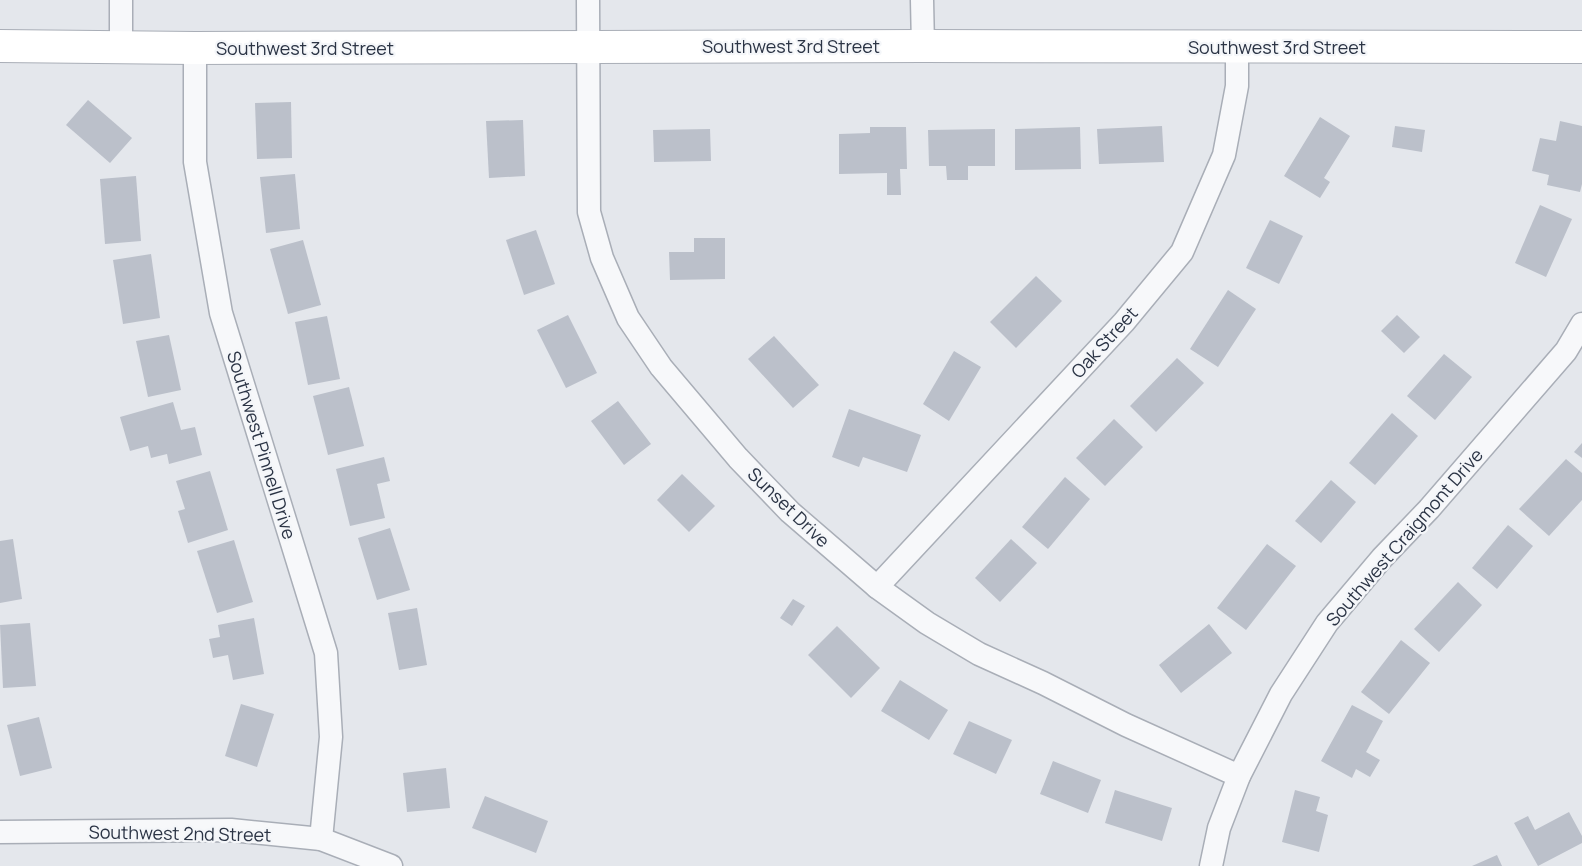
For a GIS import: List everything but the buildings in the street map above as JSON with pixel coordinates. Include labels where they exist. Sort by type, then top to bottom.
[{"type":"main road","name":"Southwest 3rd Street","points":[[0,46],[121,48],[1582,47]]},
{"type":"street","points":[[121,0],[121,48]]},
{"type":"street","name":"Sunset Drive","points":[[588,0],[589,212],[602,258],[628,318],[661,367],[738,458],[790,512],[877,587],[927,623],[979,654],[1126,725],[1239,776]]},
{"type":"street","points":[[922,0],[923,46]]},
{"type":"street","name":"Oak Street","points":[[877,587],[1116,330],[1182,252],[1224,155],[1237,86],[1238,47]]},
{"type":"street","name":"Southwest Pinnell Drive","points":[[195,48],[195,162],[221,313],[326,653],[330,737],[321,839]]},
{"type":"street","name":"Southwest Craigmont Drive","points":[[1211,866],[1219,828],[1239,776],[1281,694],[1327,623],[1559,360],[1582,324]]},
{"type":"street","name":"Southwest 2nd Street","points":[[0,832],[231,830],[321,839],[391,866]]}]
